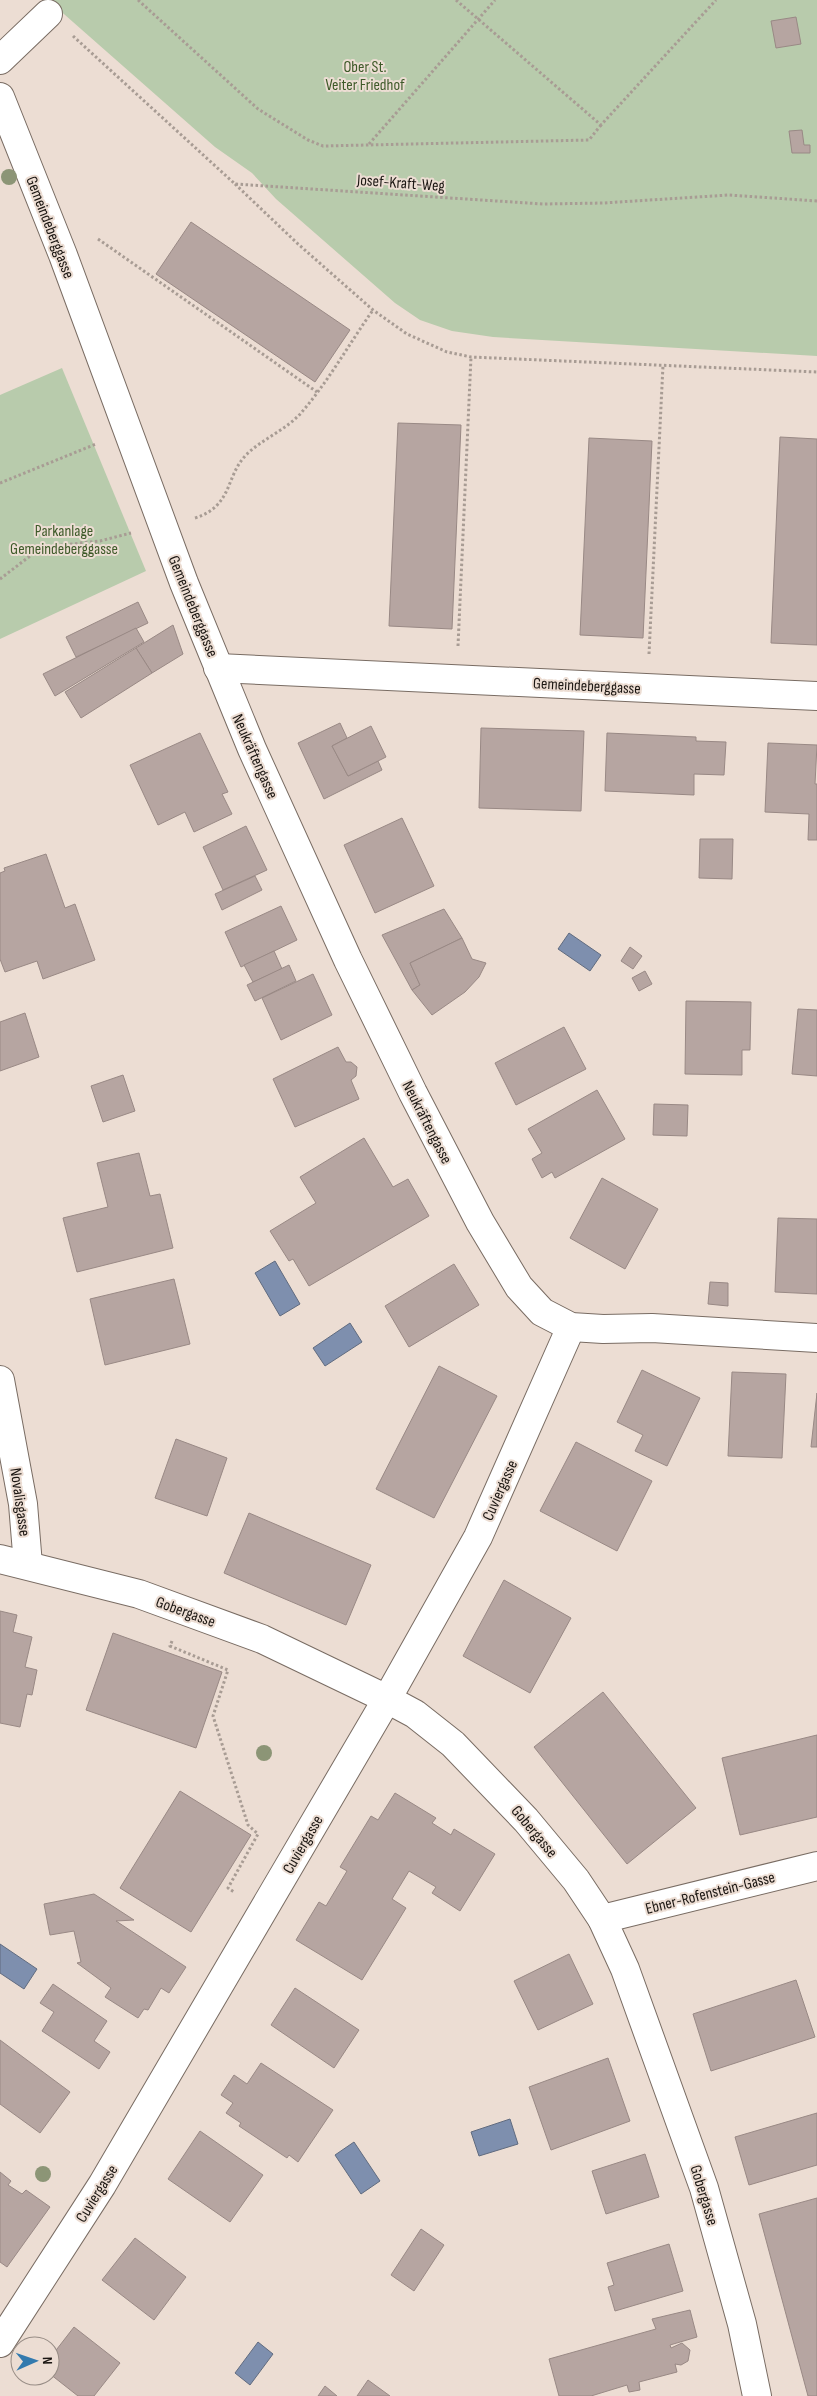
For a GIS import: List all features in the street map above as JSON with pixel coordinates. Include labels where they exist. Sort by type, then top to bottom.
[{"type":"street","points":[[0,60],[48,14]]},
{"type":"street","name":"Gemeindeberggasse","points":[[0,97],[63,255],[126,431],[218,668],[817,696]]},
{"type":"street","name":"Neukräftengasse","points":[[218,668],[252,749],[344,951],[413,1093],[480,1222],[519,1287],[542,1312],[571,1327],[682,1329],[817,1338]]},
{"type":"street","name":"Cuviergasse","points":[[0,2343],[102,2185],[387,1699],[478,1537],[571,1327]]},
{"type":"street","name":"Novalisgasse","points":[[0,1380],[23,1504],[28,1565]]},
{"type":"street","name":"Gobergasse","points":[[0,1559],[140,1594],[253,1636],[415,1714],[453,1744],[490,1779],[563,1865],[602,1919],[625,1969],[704,2188],[742,2324],[757,2396]]},
{"type":"street","name":"Ebner-Rofenstein-Gasse","points":[[602,1919],[817,1866]]},
{"type":"path","points":[[138,0],[258,109],[308,140],[323,146],[589,140],[716,0]]},
{"type":"path","points":[[456,0],[601,125]]},
{"type":"path","points":[[369,145],[495,0]]},
{"type":"path","points":[[48,14],[235,184],[298,244],[373,310],[407,334],[447,352],[471,357],[817,372]]},
{"type":"path","name":"Josef-Kraft-Weg","points":[[235,184],[543,204],[603,203],[729,195],[817,201]]},
{"type":"path","points":[[98,240],[316,392]]},
{"type":"path","points":[[205,515],[226,496],[237,468],[246,456],[300,415],[373,310]]},
{"type":"path","points":[[458,647],[471,357]]},
{"type":"path","points":[[649,644],[663,365]]},
{"type":"path","points":[[0,484],[126,431]]},
{"type":"path","points":[[0,579],[34,553],[62,545],[100,541],[136,532]]},
{"type":"path","points":[[174,1638],[170,1646],[228,1670],[213,1716],[248,1825],[258,1834],[228,1888],[239,1895]]},
{"type":"green space","name":"Ober St. Veiter Friedhof","points":[[48,0],[817,0],[817,356],[493,337],[452,331],[420,320],[395,303],[276,199],[252,173],[215,147]]},
{"type":"green space","name":"Parkanlage Gemeindeberggasse","points":[[62,368],[146,571],[0,639],[0,395]]},
{"type":"water","points":[[569,933],[601,955],[590,971],[558,949]]},
{"type":"water","points":[[275,1261],[300,1304],[280,1316],[255,1273]]},
{"type":"water","points":[[350,1323],[362,1342],[325,1366],[313,1348]]},
{"type":"water","points":[[0,1944],[37,1969],[24,1989],[0,1973]]},
{"type":"water","points":[[510,2119],[518,2144],[479,2156],[471,2132]]},
{"type":"water","points":[[354,2142],[380,2181],[361,2194],[335,2155]]},
{"type":"water","points":[[258,2342],[273,2354],[250,2385],[235,2373]]},
{"type":"building","points":[[796,17],[801,44],[776,48],[771,21]]},
{"type":"building","points":[[802,130],[804,145],[810,145],[810,153],[792,153],[789,131]]},
{"type":"building","points":[[191,222],[350,330],[315,382],[156,274]]},
{"type":"building","points":[[398,423],[461,425],[452,629],[389,626]]},
{"type":"building","points":[[780,437],[817,439],[817,645],[771,643]]},
{"type":"building","points":[[589,438],[652,441],[643,638],[580,635]]},
{"type":"building","points":[[138,602],[148,623],[76,657],[66,637]]},
{"type":"building","points":[[173,625],[183,654],[152,673],[136,648]]},
{"type":"building","points":[[136,628],[144,642],[55,696],[43,674]]},
{"type":"building","points":[[136,648],[152,673],[81,718],[65,692]]},
{"type":"building","points":[[340,723],[347,738],[332,746],[348,776],[378,761],[382,770],[324,799],[298,743]]},
{"type":"building","points":[[371,726],[386,757],[348,776],[332,746]]},
{"type":"building","points":[[481,728],[584,731],[581,811],[479,808]]},
{"type":"building","points":[[200,733],[228,792],[222,794],[232,814],[194,832],[185,812],[158,825],[130,765]]},
{"type":"building","points":[[607,733],[696,737],[696,741],[726,742],[724,775],[694,774],[694,795],[605,791]]},
{"type":"building","points":[[768,743],[817,745],[815,784],[817,784],[817,840],[808,840],[809,814],[765,812]]},
{"type":"building","points":[[402,818],[434,886],[375,913],[344,845]]},
{"type":"building","points":[[246,826],[267,870],[223,890],[203,847]]},
{"type":"building","points":[[700,839],[733,839],[732,879],[699,878]]},
{"type":"building","points":[[46,854],[65,908],[75,904],[95,960],[43,979],[37,961],[5,972],[0,959],[0,873],[5,871],[4,868]]},
{"type":"building","points":[[255,876],[262,890],[222,910],[215,894]]},
{"type":"building","points":[[281,906],[297,940],[241,967],[225,932]]},
{"type":"building","points":[[444,909],[462,938],[410,963],[420,985],[412,990],[382,935]]},
{"type":"building","points":[[462,938],[472,959],[486,963],[479,977],[465,992],[432,1015],[412,990],[420,985],[410,963]]},
{"type":"building","points":[[630,947],[642,956],[633,969],[621,961]]},
{"type":"building","points":[[274,951],[282,969],[253,982],[244,965]]},
{"type":"building","points":[[289,965],[296,981],[255,1001],[247,985]]},
{"type":"building","points":[[645,971],[652,984],[639,991],[632,978]]},
{"type":"building","points":[[313,974],[332,1015],[281,1040],[262,998]]},
{"type":"building","points":[[686,1001],[751,1002],[750,1050],[742,1050],[742,1075],[685,1074]]},
{"type":"building","points":[[798,1009],[817,1010],[817,1076],[792,1074]]},
{"type":"building","points":[[25,1013],[39,1057],[0,1071],[0,1022]]},
{"type":"building","points":[[564,1027],[586,1069],[516,1105],[495,1063]]},
{"type":"building","points":[[338,1047],[346,1062],[351,1062],[357,1067],[356,1076],[351,1080],[359,1099],[295,1127],[273,1079]]},
{"type":"building","points":[[123,1075],[135,1111],[103,1122],[91,1086]]},
{"type":"building","points":[[597,1090],[625,1139],[555,1178],[552,1172],[542,1178],[532,1159],[542,1153],[528,1129]]},
{"type":"building","points":[[654,1104],[688,1105],[687,1136],[653,1135]]},
{"type":"building","points":[[364,1138],[393,1187],[408,1179],[429,1216],[309,1286],[293,1259],[289,1261],[270,1231],[316,1203],[300,1177]]},
{"type":"building","points":[[139,1153],[150,1196],[160,1194],[173,1248],[77,1272],[63,1218],[108,1207],[97,1163]]},
{"type":"building","points":[[602,1178],[658,1209],[625,1269],[570,1238]]},
{"type":"building","points":[[778,1218],[817,1219],[817,1294],[775,1292]]},
{"type":"building","points":[[454,1264],[479,1305],[409,1347],[385,1306]]},
{"type":"building","points":[[174,1279],[190,1344],[105,1365],[90,1299]]},
{"type":"building","points":[[710,1282],[728,1283],[728,1306],[708,1304]]},
{"type":"building","points":[[439,1366],[497,1396],[434,1518],[376,1489]]},
{"type":"building","points":[[642,1370],[700,1398],[667,1466],[635,1451],[643,1435],[617,1422]]},
{"type":"building","points":[[732,1372],[786,1374],[782,1458],[728,1456]]},
{"type":"building","points":[[817,1393],[817,1447],[811,1447]]},
{"type":"building","points":[[176,1439],[227,1458],[207,1516],[155,1498]]},
{"type":"building","points":[[576,1442],[652,1481],[617,1551],[540,1511]]},
{"type":"building","points":[[249,1513],[371,1565],[346,1625],[224,1573]]},
{"type":"building","points":[[504,1580],[571,1618],[530,1693],[463,1656]]},
{"type":"building","points":[[0,1611],[17,1615],[13,1632],[32,1637],[25,1667],[37,1670],[32,1695],[27,1694],[20,1727],[0,1723]]},
{"type":"building","points":[[113,1633],[222,1672],[196,1748],[86,1710]]},
{"type":"building","points":[[603,1692],[696,1808],[627,1864],[534,1747]]},
{"type":"building","points":[[817,1735],[817,1817],[740,1835],[722,1758]]},
{"type":"building","points":[[180,1791],[251,1835],[191,1932],[120,1888]]},
{"type":"building","points":[[395,1793],[436,1818],[432,1823],[451,1835],[454,1829],[495,1854],[460,1911],[432,1893],[436,1887],[409,1871],[392,1899],[406,1908],[362,1980],[296,1940],[319,1902],[326,1906],[347,1871],[340,1867],[371,1816],[378,1820]]},
{"type":"building","points":[[94,1894],[134,1920],[116,1921],[186,1967],[169,1993],[161,1988],[148,2010],[144,2009],[138,2018],[105,1997],[111,1988],[77,1963],[81,1962],[74,1931],[50,1935],[44,1904]]},
{"type":"building","points":[[569,1954],[593,2004],[538,2030],[514,1981]]},
{"type":"building","points":[[796,1980],[815,2037],[711,2071],[693,2014]]},
{"type":"building","points":[[53,1984],[107,2021],[94,2041],[110,2052],[99,2069],[42,2031],[54,2012],[40,2003]]},
{"type":"building","points":[[295,1988],[359,2030],[334,2068],[271,2025]]},
{"type":"building","points":[[0,2040],[70,2092],[40,2133],[0,2104]]},
{"type":"building","points":[[608,2058],[630,2121],[551,2150],[529,2087]]},
{"type":"building","points":[[261,2063],[333,2110],[298,2162],[289,2155],[287,2158],[239,2126],[241,2123],[226,2113],[233,2103],[221,2095],[234,2075],[247,2084]]},
{"type":"building","points":[[817,2113],[817,2165],[749,2185],[735,2137]]},
{"type":"building","points":[[200,2131],[263,2175],[230,2222],[168,2179]]},
{"type":"building","points":[[645,2154],[659,2197],[606,2214],[592,2171]]},
{"type":"building","points":[[0,2172],[11,2181],[8,2185],[22,2194],[26,2190],[50,2207],[7,2267],[0,2262]]},
{"type":"building","points":[[817,2198],[817,2396],[808,2396],[759,2214]]},
{"type":"building","points":[[421,2229],[444,2245],[414,2291],[391,2275]]},
{"type":"building","points":[[135,2238],[186,2277],[154,2320],[102,2280]]},
{"type":"building","points":[[669,2244],[683,2291],[615,2311],[608,2287],[614,2285],[607,2263]]},
{"type":"building","points":[[690,2310],[697,2337],[670,2345],[671,2348],[682,2343],[690,2350],[688,2361],[681,2365],[675,2364],[677,2372],[639,2382],[640,2390],[629,2392],[627,2385],[591,2396],[559,2396],[549,2359],[656,2329],[652,2319]]},
{"type":"building","points":[[74,2327],[120,2363],[94,2396],[78,2396],[60,2382],[60,2345]]},
{"type":"building","points":[[368,2380],[390,2396],[357,2396]]},
{"type":"building","points":[[325,2386],[337,2396],[318,2396]]}]
